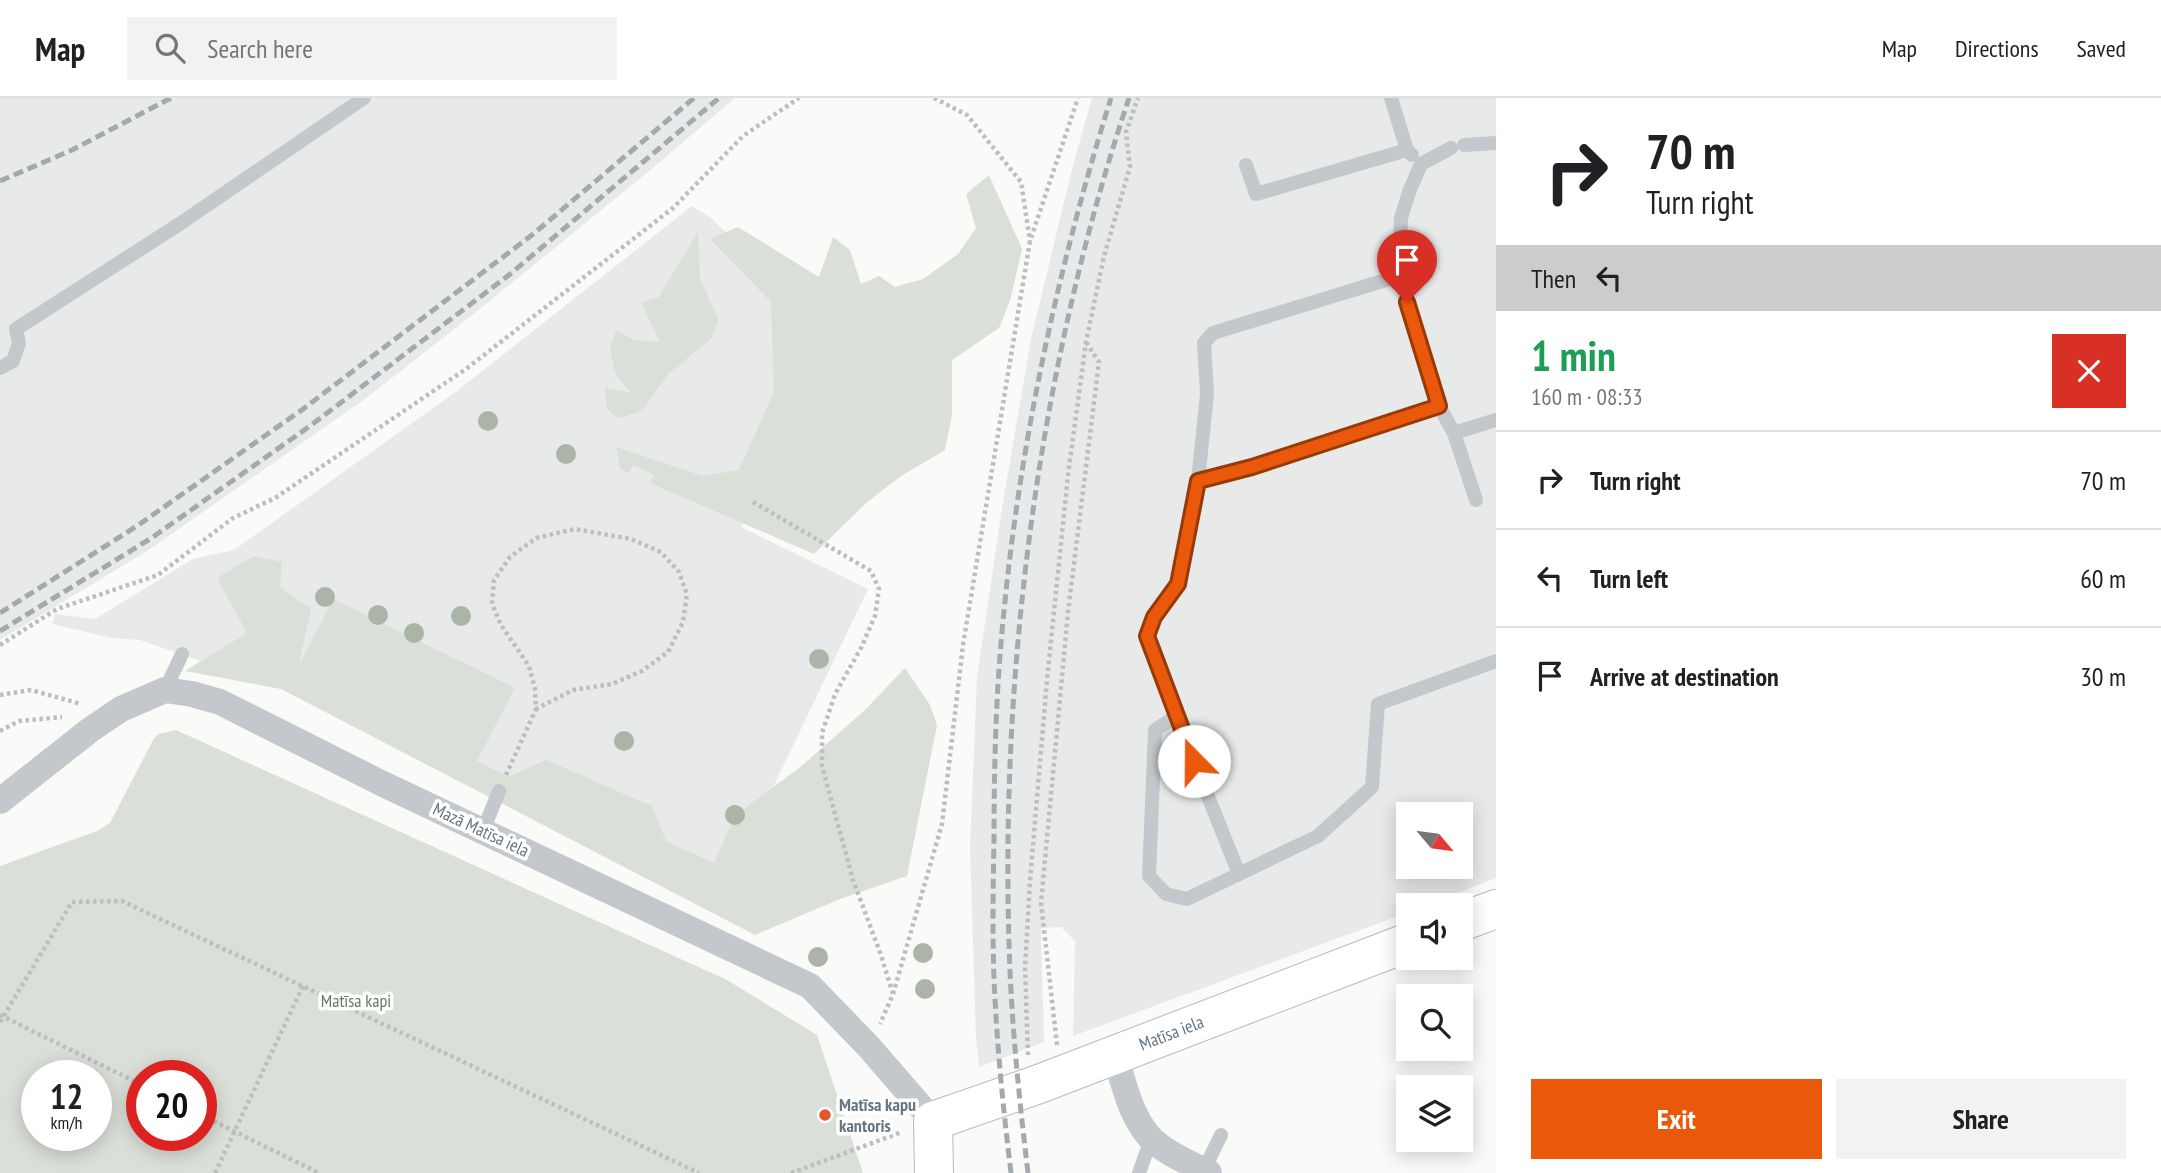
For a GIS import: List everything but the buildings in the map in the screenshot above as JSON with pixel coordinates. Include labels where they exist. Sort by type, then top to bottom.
[{"type":"street","points":[[0,801],[121,709],[165,690]]},
{"type":"street","name":"Mazā Matīsa iela","points":[[165,690],[220,702],[483,831],[810,986],[869,1047],[933,1121]]},
{"type":"street","points":[[1473,918],[1496,909]]},
{"type":"street","name":"Matīsa iela","points":[[933,1121],[1039,1084],[1396,947]]},
{"type":"street","points":[[1115,1054],[1135,1114],[1151,1139],[1207,1172]]},
{"type":"street","points":[[933,1121],[934,1173]]},
{"type":"lane","points":[[0,368],[13,361],[19,343],[16,329],[181,223],[364,98]]},
{"type":"lane","points":[[1391,98],[1407,150],[1421,164]]},
{"type":"lane","points":[[1476,500],[1454,433],[1439,406],[1399,276],[1401,218],[1421,164],[1457,147],[1496,143]]},
{"type":"lane","points":[[1246,165],[1256,194],[1407,150]]},
{"type":"lane","points":[[1240,874],[1176,716],[1147,636],[1154,617],[1178,584],[1198,481],[1208,394],[1204,343],[1213,333],[1399,276]]},
{"type":"lane","points":[[1198,481],[1252,467],[1439,406]]},
{"type":"lane","points":[[1454,433],[1496,419]]},
{"type":"lane","points":[[165,690],[182,654]]},
{"type":"lane","points":[[1176,716],[1155,730],[1149,876],[1166,894],[1187,899],[1318,836],[1372,788],[1378,704],[1496,660]]},
{"type":"lane","points":[[483,831],[499,791]]},
{"type":"lane","points":[[1207,1172],[1221,1135]]},
{"type":"lane","points":[[1139,1173],[1151,1139]]},
{"type":"path","points":[[0,645],[57,609],[158,575],[233,518],[275,498],[466,369],[673,208],[743,136],[799,98]]},
{"type":"path","points":[[934,98],[967,115],[1021,182],[1030,242]]},
{"type":"path","points":[[869,1047],[892,995],[942,824],[963,645],[1030,242],[1078,98]]},
{"type":"path","points":[[1028,1059],[1025,967],[1030,881],[1046,680],[1068,475],[1086,342],[1104,256],[1130,167],[1126,132],[1138,98]]},
{"type":"path","points":[[1058,1050],[1041,903],[1068,612],[1099,362],[1086,342]]},
{"type":"path","points":[[752,502],[871,571],[879,589],[875,616],[835,694],[822,733],[822,766],[853,880],[881,955],[892,995]]},
{"type":"path","points":[[499,791],[536,709],[535,690],[528,666],[492,604],[494,580],[510,557],[536,538],[575,529],[631,538],[661,552],[679,572],[687,594],[683,622],[668,652],[642,671],[612,684],[573,690],[536,709]]},
{"type":"path","points":[[0,695],[31,690],[91,707]]},
{"type":"path","points":[[0,731],[19,721],[68,716]]},
{"type":"path","points":[[126,1077],[1,1018],[72,901],[122,901],[699,1173]]},
{"type":"path","points":[[215,1173],[303,986]]},
{"type":"path","points":[[791,1173],[933,1121]]},
{"type":"path","points":[[217,1123],[319,1173]]},
{"type":"shaded area","points":[[0,98],[735,98],[642,177],[365,399],[147,551],[0,640]]},
{"type":"shaded area","points":[[1092,98],[1496,98],[1496,878],[1458,893],[1396,893],[1396,917],[1073,1036],[1075,941],[1061,927],[1041,928],[1044,1042],[979,1067],[970,847],[977,678],[1031,339]]},
{"type":"shaded area","points":[[692,206],[711,218],[791,295],[796,410],[741,527],[868,589],[721,896],[281,689],[140,640],[112,638],[52,624],[55,614],[95,619],[193,559],[234,550],[457,391]]},
{"type":"green space","points":[[989,175],[1022,249],[1010,301],[999,328],[952,360],[952,415],[945,450],[901,476],[866,503],[814,554],[650,483],[654,475],[633,465],[629,473],[620,469],[616,447],[703,476],[739,470],[774,392],[771,302],[710,239],[738,227],[819,277],[833,237],[850,250],[861,284],[879,276],[895,287],[923,279],[958,254],[976,228],[966,194]]},
{"type":"green space","points":[[698,232],[700,278],[718,319],[712,338],[668,374],[642,411],[618,418],[607,409],[605,388],[631,393],[615,373],[610,348],[616,331],[635,340],[660,342],[641,302],[658,298]]},
{"type":"green space","points":[[254,556],[282,562],[280,587],[311,609],[298,668],[333,599],[515,688],[477,761],[508,777],[546,760],[652,806],[666,841],[714,863],[735,815],[798,769],[864,711],[905,668],[930,705],[937,725],[907,876],[840,899],[755,935],[281,689],[185,671],[247,633],[217,578]]},
{"type":"green space","name":"Matīsa kapi","points":[[176,730],[727,980],[817,1035],[863,1173],[0,1173],[0,866],[97,831],[110,823],[158,734]]},
{"type":"railway","points":[[0,181],[72,150],[171,98]]},
{"type":"railway","points":[[0,613],[137,526],[303,409],[532,235],[694,98]]},
{"type":"railway","points":[[0,631],[150,539],[310,426],[509,275],[719,98]]},
{"type":"railway","points":[[1011,1173],[996,1021],[993,959],[995,754],[1001,640],[1011,546],[1044,351],[1075,224],[1111,98]]},
{"type":"railway","points":[[1028,1173],[1010,971],[1008,862],[1018,640],[1030,529],[1048,418],[1070,309],[1097,202],[1129,98]]},
{"type":"place","name":"Matīsa kapu kantoris","points":[[825,1115]]},
{"type":"route","points":[[1194,761],[1147,636],[1154,617],[1178,584],[1198,481],[1252,467],[1439,406],[1407,302]]}]
